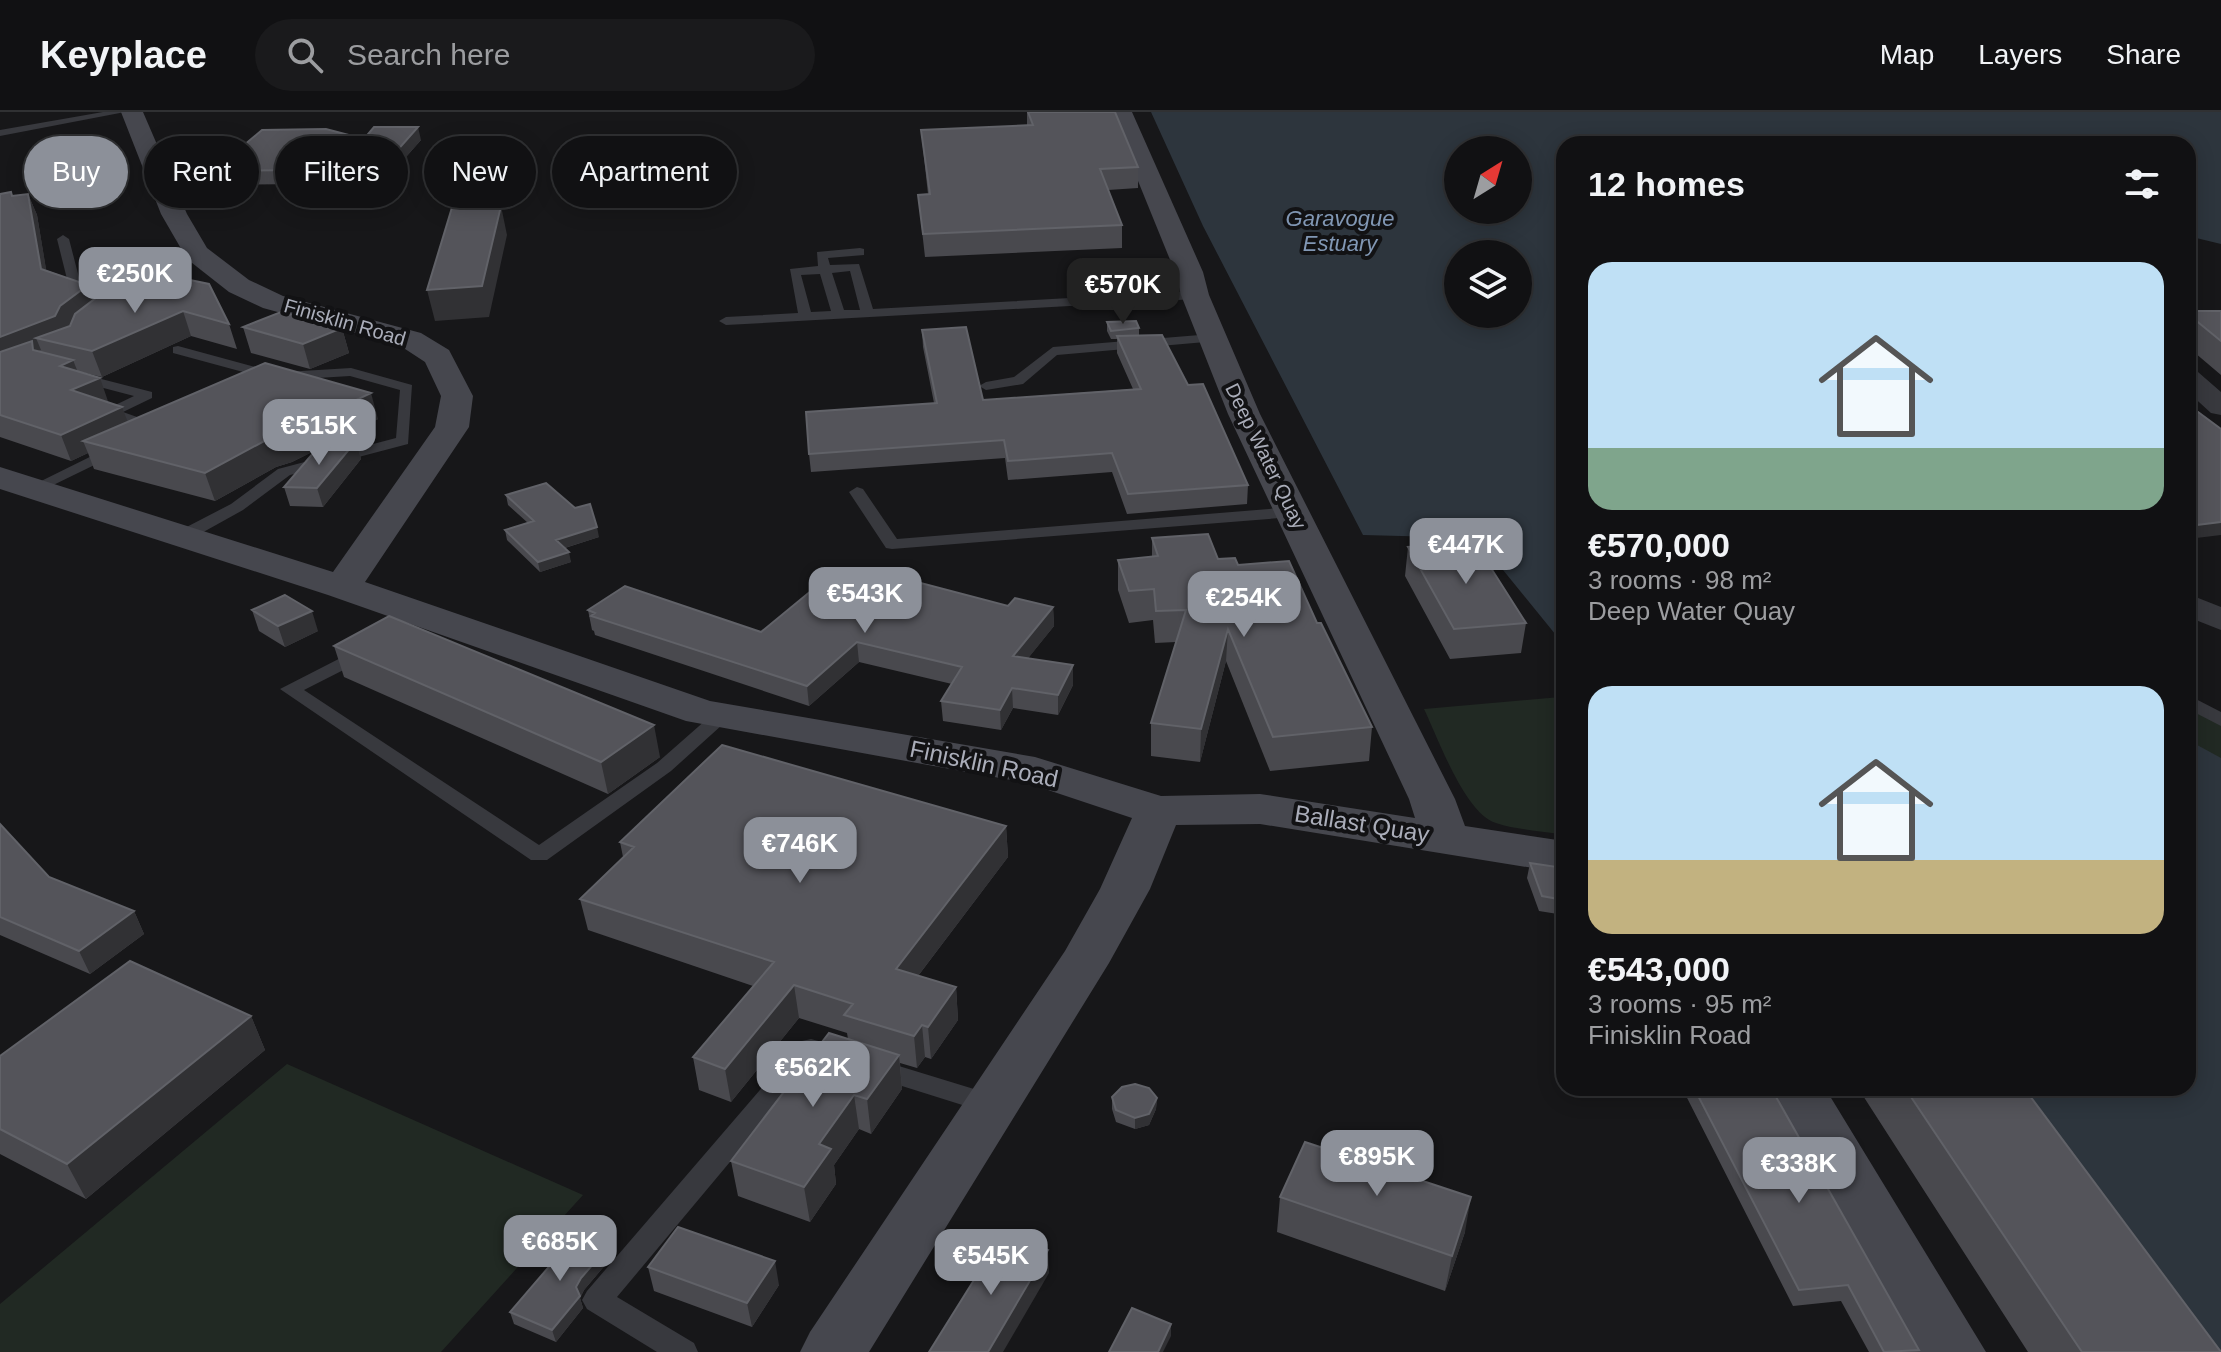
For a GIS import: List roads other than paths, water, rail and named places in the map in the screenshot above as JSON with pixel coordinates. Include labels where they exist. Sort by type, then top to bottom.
[{"type":"street","name":"Finisklin Road","points":[[132,112],[168,200],[197,253],[239,286],[273,302],[410,339],[438,357],[457,396],[452,427],[342,587]]},
{"type":"street","name":"Deep Water Quay","points":[[1121,112],[1189,272],[1195,295],[1244,414],[1439,815],[1445,837]]},
{"type":"street","points":[[2196,385],[2221,407]]},
{"type":"street","name":"Finisklin Road","points":[[17,483],[342,587],[407,630],[722,716],[1035,771],[1158,811]]},
{"type":"street","points":[[2196,608],[2221,620]]},
{"type":"street","name":"Ballast Quay","points":[[1158,811],[1260,809],[1556,856]]},
{"type":"street","points":[[833,1352],[1121,898],[1158,811]]},
{"type":"street","points":[[1801,1096],[1953,1352]]},
{"type":"lane","points":[[0,133],[120,112]]},
{"type":"lane","points":[[63,239],[76,291],[100,302]]},
{"type":"lane","points":[[838,314],[821,255],[860,252]]},
{"type":"lane","points":[[805,316],[794,272],[855,267],[868,313]]},
{"type":"lane","points":[[726,321],[1195,295]]},
{"type":"lane","points":[[986,386],[1018,381],[1053,351],[1212,338]]},
{"type":"lane","points":[[178,350],[269,375],[305,377],[351,372],[407,388],[403,441],[284,472],[237,507],[183,536]]},
{"type":"lane","points":[[17,483],[167,424],[110,413],[147,395],[63,373]]},
{"type":"lane","points":[[242,388],[269,375]]},
{"type":"lane","points":[[857,492],[892,544],[1293,512]]},
{"type":"lane","points":[[407,630],[290,689],[539,855],[664,767],[722,716]]},
{"type":"lane","points":[[2196,705],[2220,718]]},
{"type":"lane","points":[[683,1352],[597,1300],[811,1048],[991,1105]]},
{"type":"water","name":"Garavogue Estuary","points":[[1151,112],[2221,112],[2221,244],[2196,238],[2196,136],[1556,136],[1556,635],[1477,538],[1363,535],[1203,226]]},
{"type":"water","points":[[2196,744],[2221,758],[2221,1352],[2182,1352],[2002,1096],[2196,1096]]}]
